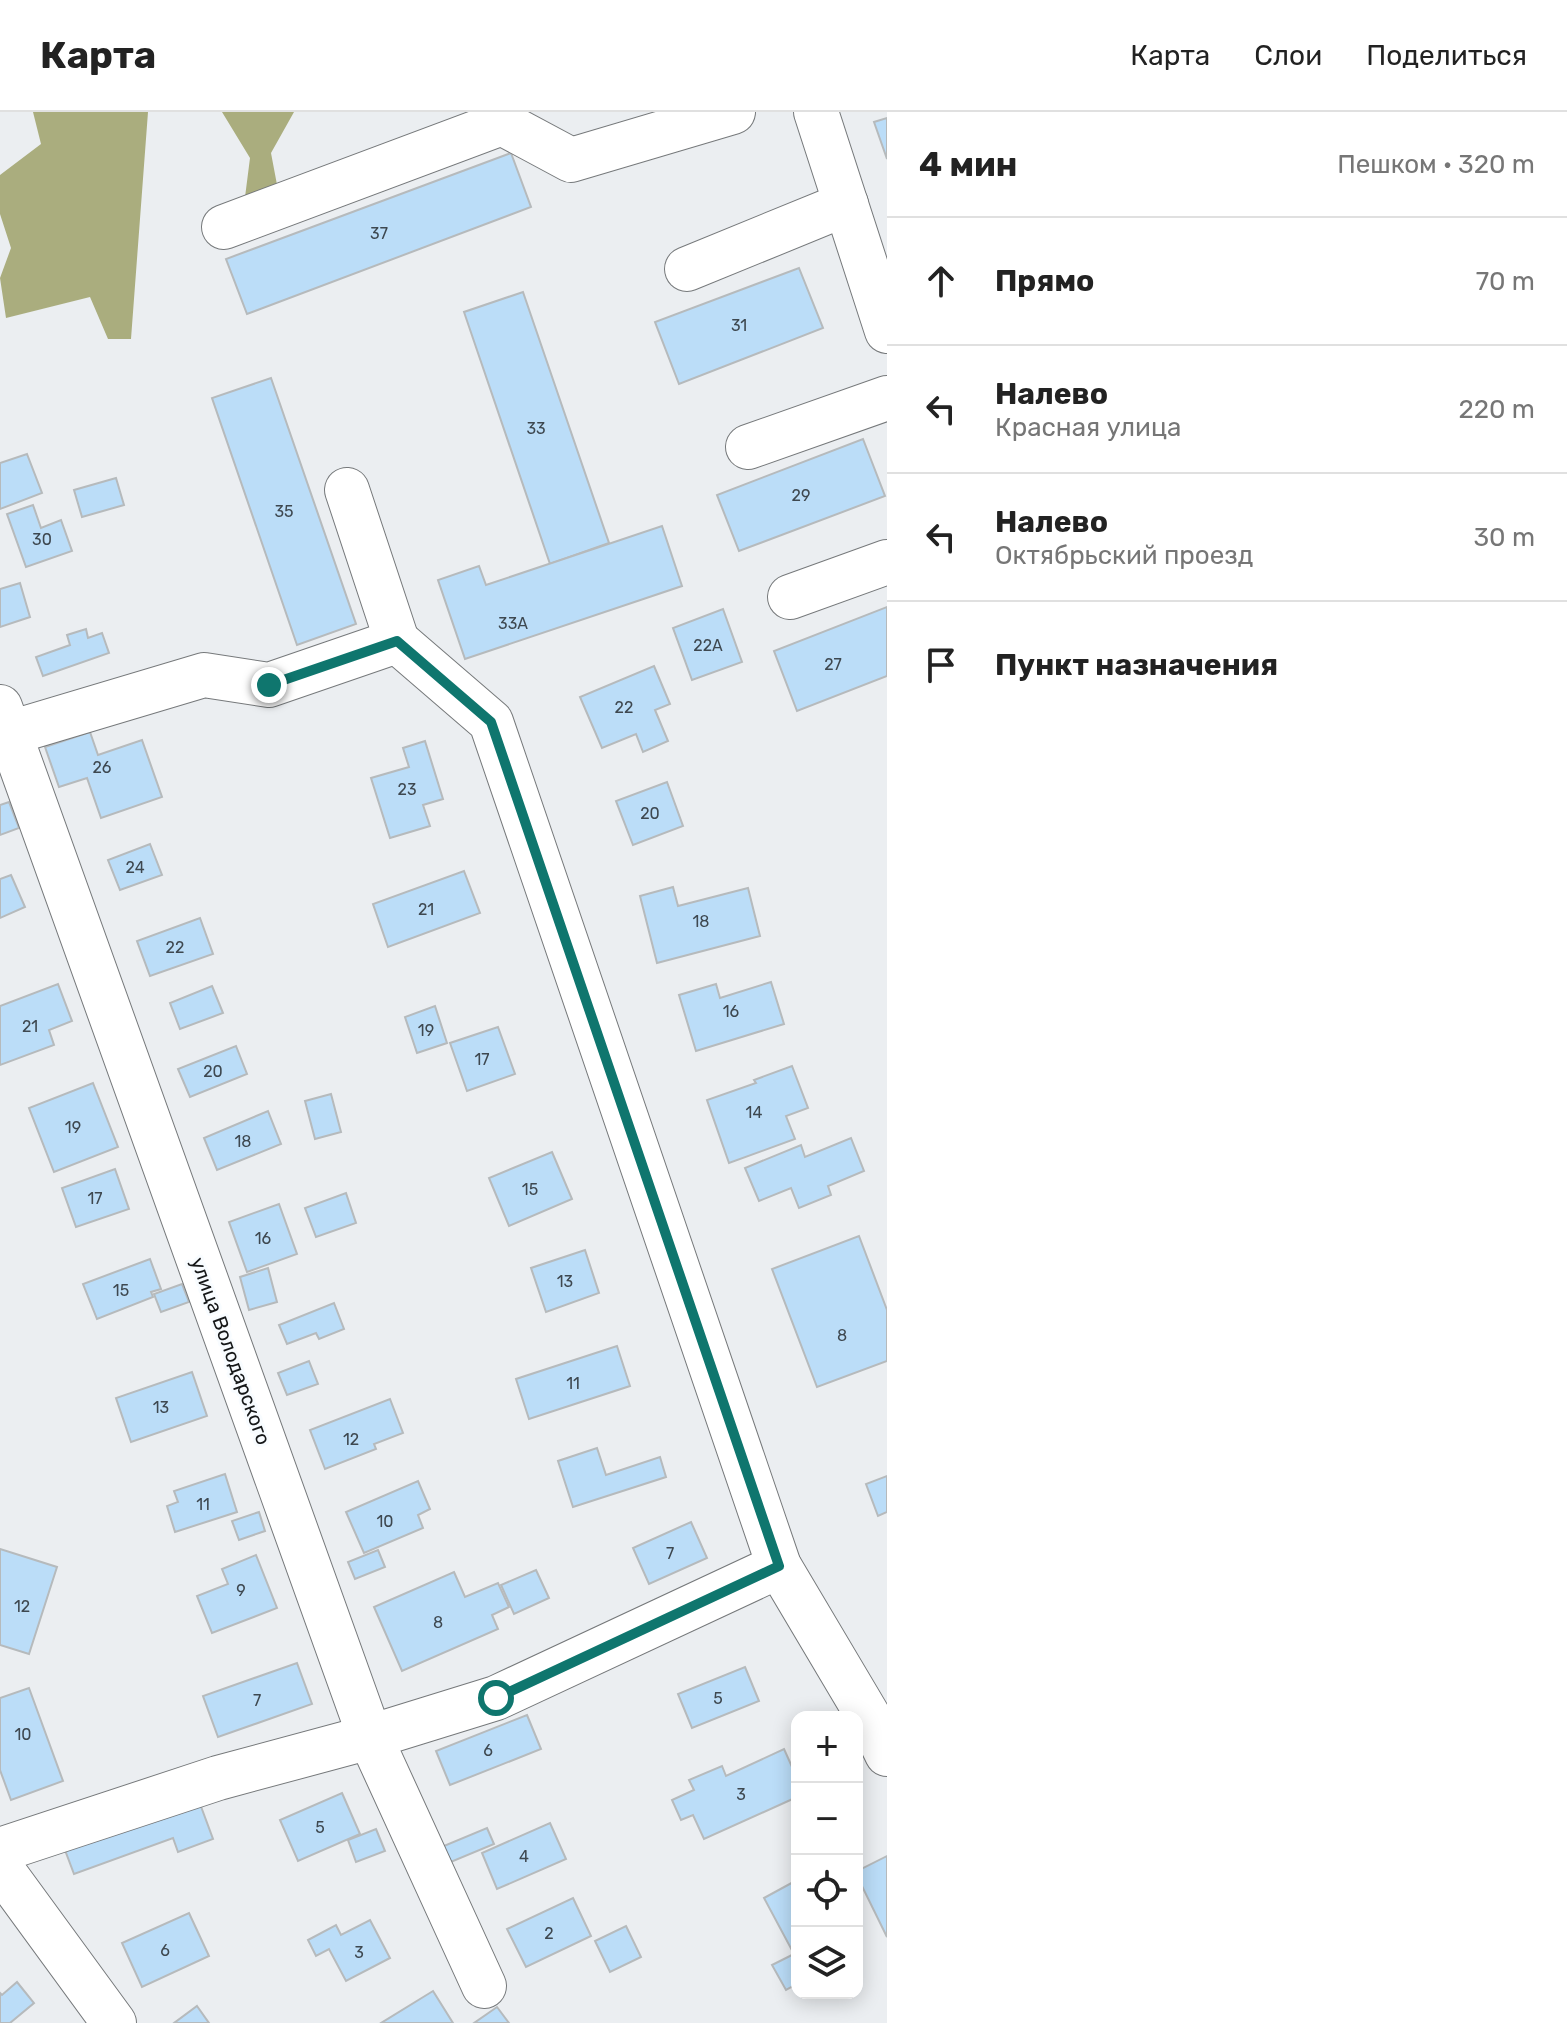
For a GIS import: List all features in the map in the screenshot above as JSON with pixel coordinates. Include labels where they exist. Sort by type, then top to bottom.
[{"type":"street","points":[[224,227],[500,117],[571,160],[733,112]]},
{"type":"street","points":[[816,112],[887,331]]},
{"type":"street","points":[[687,269],[846,204]]},
{"type":"street","points":[[748,447],[887,398]]},
{"type":"street","points":[[347,490],[397,641],[491,722],[779,1566],[871,1721],[887,1754]]},
{"type":"street","points":[[790,597],[887,562]]},
{"type":"street","points":[[3,725],[204,675],[269,685],[397,641]]},
{"type":"street","name":"улица Володарского","points":[[3,725],[370,1737],[484,1986]]},
{"type":"street","points":[[0,1850],[218,1778],[370,1737],[496,1698],[779,1566]]},
{"type":"street","points":[[0,1867],[114,2023]]},
{"type":"green space","points":[[33,112],[148,112],[131,339],[108,339],[90,297],[6,318],[0,278],[11,248],[0,214],[0,175],[41,144]]},
{"type":"green space","points":[[222,112],[294,112],[271,153],[278,190],[244,205],[250,158]]},
{"type":"building","points":[[887,118],[887,159],[874,122]]},
{"type":"building","points":[[511,153],[531,207],[247,314],[226,259]]},
{"type":"building","points":[[799,268],[823,328],[679,384],[655,322]]},
{"type":"building","points":[[523,292],[609,543],[550,564],[464,312]]},
{"type":"building","points":[[271,378],[356,624],[297,645],[212,398]]},
{"type":"building","points":[[863,439],[885,496],[739,551],[717,495]]},
{"type":"building","points":[[27,454],[42,493],[0,509],[0,463]]},
{"type":"building","points":[[116,478],[124,505],[82,517],[74,490]]},
{"type":"building","points":[[33,505],[41,528],[61,520],[72,551],[26,567],[7,514]]},
{"type":"building","points":[[662,526],[682,586],[465,659],[438,580],[479,566],[486,585]]},
{"type":"building","points":[[20,583],[30,617],[0,627],[0,589]]},
{"type":"building","points":[[887,607],[887,676],[797,711],[774,651]]},
{"type":"building","points":[[723,609],[742,662],[692,680],[673,628]]},
{"type":"building","points":[[86,629],[88,638],[102,633],[109,653],[43,676],[36,657],[70,645],[67,635]]},
{"type":"building","points":[[654,666],[670,704],[655,710],[668,741],[643,752],[636,734],[602,748],[580,697]]},
{"type":"building","points":[[90,732],[98,755],[142,740],[162,797],[101,818],[87,778],[59,787],[45,747]]},
{"type":"building","points":[[425,741],[443,799],[423,805],[430,826],[390,838],[371,778],[409,767],[403,748]]},
{"type":"building","points":[[667,782],[683,826],[633,845],[616,801]]},
{"type":"building","points":[[9,802],[19,828],[0,835],[0,805]]},
{"type":"building","points":[[150,844],[162,875],[120,890],[108,860]]},
{"type":"building","points":[[464,871],[480,913],[388,947],[373,904]]},
{"type":"building","points":[[11,875],[25,907],[0,918],[0,879]]},
{"type":"building","points":[[673,887],[678,906],[748,888],[760,936],[657,963],[640,896]]},
{"type":"building","points":[[200,918],[213,954],[150,976],[137,941]]},
{"type":"building","points":[[771,982],[784,1024],[696,1051],[679,995],[716,984],[720,998]]},
{"type":"building","points":[[58,984],[72,1021],[49,1030],[54,1045],[0,1065],[0,1006]]},
{"type":"building","points":[[212,986],[223,1013],[180,1029],[170,1003]]},
{"type":"building","points":[[435,1006],[447,1043],[417,1053],[405,1017]]},
{"type":"building","points":[[498,1027],[515,1074],[467,1091],[450,1043]]},
{"type":"building","points":[[236,1046],[247,1074],[190,1097],[178,1069]]},
{"type":"building","points":[[792,1066],[808,1108],[786,1116],[795,1139],[729,1163],[707,1100],[756,1083],[754,1080]]},
{"type":"building","points":[[93,1083],[118,1147],[54,1172],[29,1108]]},
{"type":"building","points":[[331,1094],[341,1132],[315,1139],[305,1101]]},
{"type":"building","points":[[268,1111],[281,1144],[217,1170],[204,1138]]},
{"type":"building","points":[[851,1138],[864,1171],[828,1186],[831,1195],[799,1208],[791,1188],[759,1201],[745,1168],[801,1145],[805,1157]]},
{"type":"building","points":[[552,1152],[572,1199],[509,1226],[489,1178]]},
{"type":"building","points":[[115,1169],[129,1209],[76,1227],[62,1188]]},
{"type":"building","points":[[346,1193],[356,1223],[316,1237],[305,1208]]},
{"type":"building","points":[[279,1204],[297,1254],[247,1272],[229,1222]]},
{"type":"building","points":[[859,1236],[887,1310],[887,1361],[817,1387],[772,1269]]},
{"type":"building","points":[[585,1250],[599,1293],[546,1312],[531,1268]]},
{"type":"building","points":[[150,1259],[161,1289],[151,1292],[153,1297],[97,1319],[83,1284]]},
{"type":"building","points":[[268,1268],[277,1302],[249,1310],[240,1277]]},
{"type":"building","points":[[182,1284],[189,1302],[161,1312],[154,1294]]},
{"type":"building","points":[[334,1303],[344,1329],[319,1339],[316,1333],[287,1344],[279,1325]]},
{"type":"building","points":[[617,1346],[630,1386],[529,1419],[516,1379]]},
{"type":"building","points":[[309,1361],[318,1384],[287,1395],[278,1373]]},
{"type":"building","points":[[192,1372],[207,1416],[131,1442],[116,1398]]},
{"type":"building","points":[[390,1399],[403,1433],[374,1444],[376,1449],[325,1469],[310,1430]]},
{"type":"building","points":[[597,1448],[606,1475],[660,1457],[666,1477],[573,1507],[558,1461]]},
{"type":"building","points":[[225,1474],[237,1512],[175,1532],[167,1506],[178,1502],[174,1491]]},
{"type":"building","points":[[887,1476],[887,1512],[878,1516],[866,1484]]},
{"type":"building","points":[[418,1481],[430,1509],[418,1515],[423,1528],[364,1553],[346,1512]]},
{"type":"building","points":[[259,1512],[265,1531],[239,1540],[232,1521]]},
{"type":"building","points":[[691,1522],[707,1558],[649,1584],[633,1548]]},
{"type":"building","points":[[0,1549],[57,1567],[29,1654],[0,1645]]},
{"type":"building","points":[[378,1550],[385,1567],[355,1579],[348,1562]]},
{"type":"building","points":[[256,1555],[277,1608],[212,1633],[197,1596],[228,1584],[222,1569]]},
{"type":"building","points":[[536,1570],[549,1598],[514,1614],[501,1585]]},
{"type":"building","points":[[454,1572],[465,1597],[498,1583],[509,1607],[492,1615],[498,1629],[402,1671],[374,1607]]},
{"type":"building","points":[[297,1663],[312,1704],[218,1737],[203,1696]]},
{"type":"building","points":[[745,1667],[759,1701],[692,1728],[678,1694]]},
{"type":"building","points":[[29,1688],[63,1781],[11,1800],[0,1770],[0,1698]]},
{"type":"building","points":[[527,1715],[541,1749],[450,1785],[436,1751]]},
{"type":"building","points":[[784,1749],[791,1765],[791,1800],[704,1839],[693,1815],[681,1820],[672,1800],[694,1790],[689,1780],[722,1766],[726,1776]]},
{"type":"building","points":[[196,1793],[213,1839],[178,1852],[173,1838],[74,1874],[62,1842]]},
{"type":"building","points":[[342,1793],[360,1834],[298,1861],[280,1820]]},
{"type":"building","points":[[550,1823],[566,1859],[497,1889],[482,1853]]},
{"type":"building","points":[[487,1828],[494,1844],[446,1864],[439,1848]]},
{"type":"building","points":[[376,1829],[385,1851],[356,1862],[348,1840]]},
{"type":"building","points":[[887,1856],[887,1937],[863,1888],[863,1868]]},
{"type":"building","points":[[791,1883],[791,1948],[764,1898]]},
{"type":"building","points":[[573,1898],[591,1936],[526,1967],[507,1929]]},
{"type":"building","points":[[189,1913],[209,1956],[142,1987],[122,1943]]},
{"type":"building","points":[[370,1920],[390,1958],[346,1981],[329,1949],[316,1956],[308,1940],[336,1925],[341,1935]]},
{"type":"building","points":[[626,1926],[641,1957],[610,1972],[595,1941]]},
{"type":"building","points":[[791,1956],[791,1987],[786,1990],[772,1965]]},
{"type":"building","points":[[17,1982],[34,2003],[10,2023],[0,2023],[0,1993],[2,1995]]},
{"type":"building","points":[[433,1991],[453,2023],[381,2023]]},
{"type":"building","points":[[197,2006],[209,2023],[174,2023]]},
{"type":"building","points":[[497,2007],[509,2023],[474,2023]]},
{"type":"route","points":[[269,685],[397,641],[491,722],[779,1566],[496,1698]]}]
